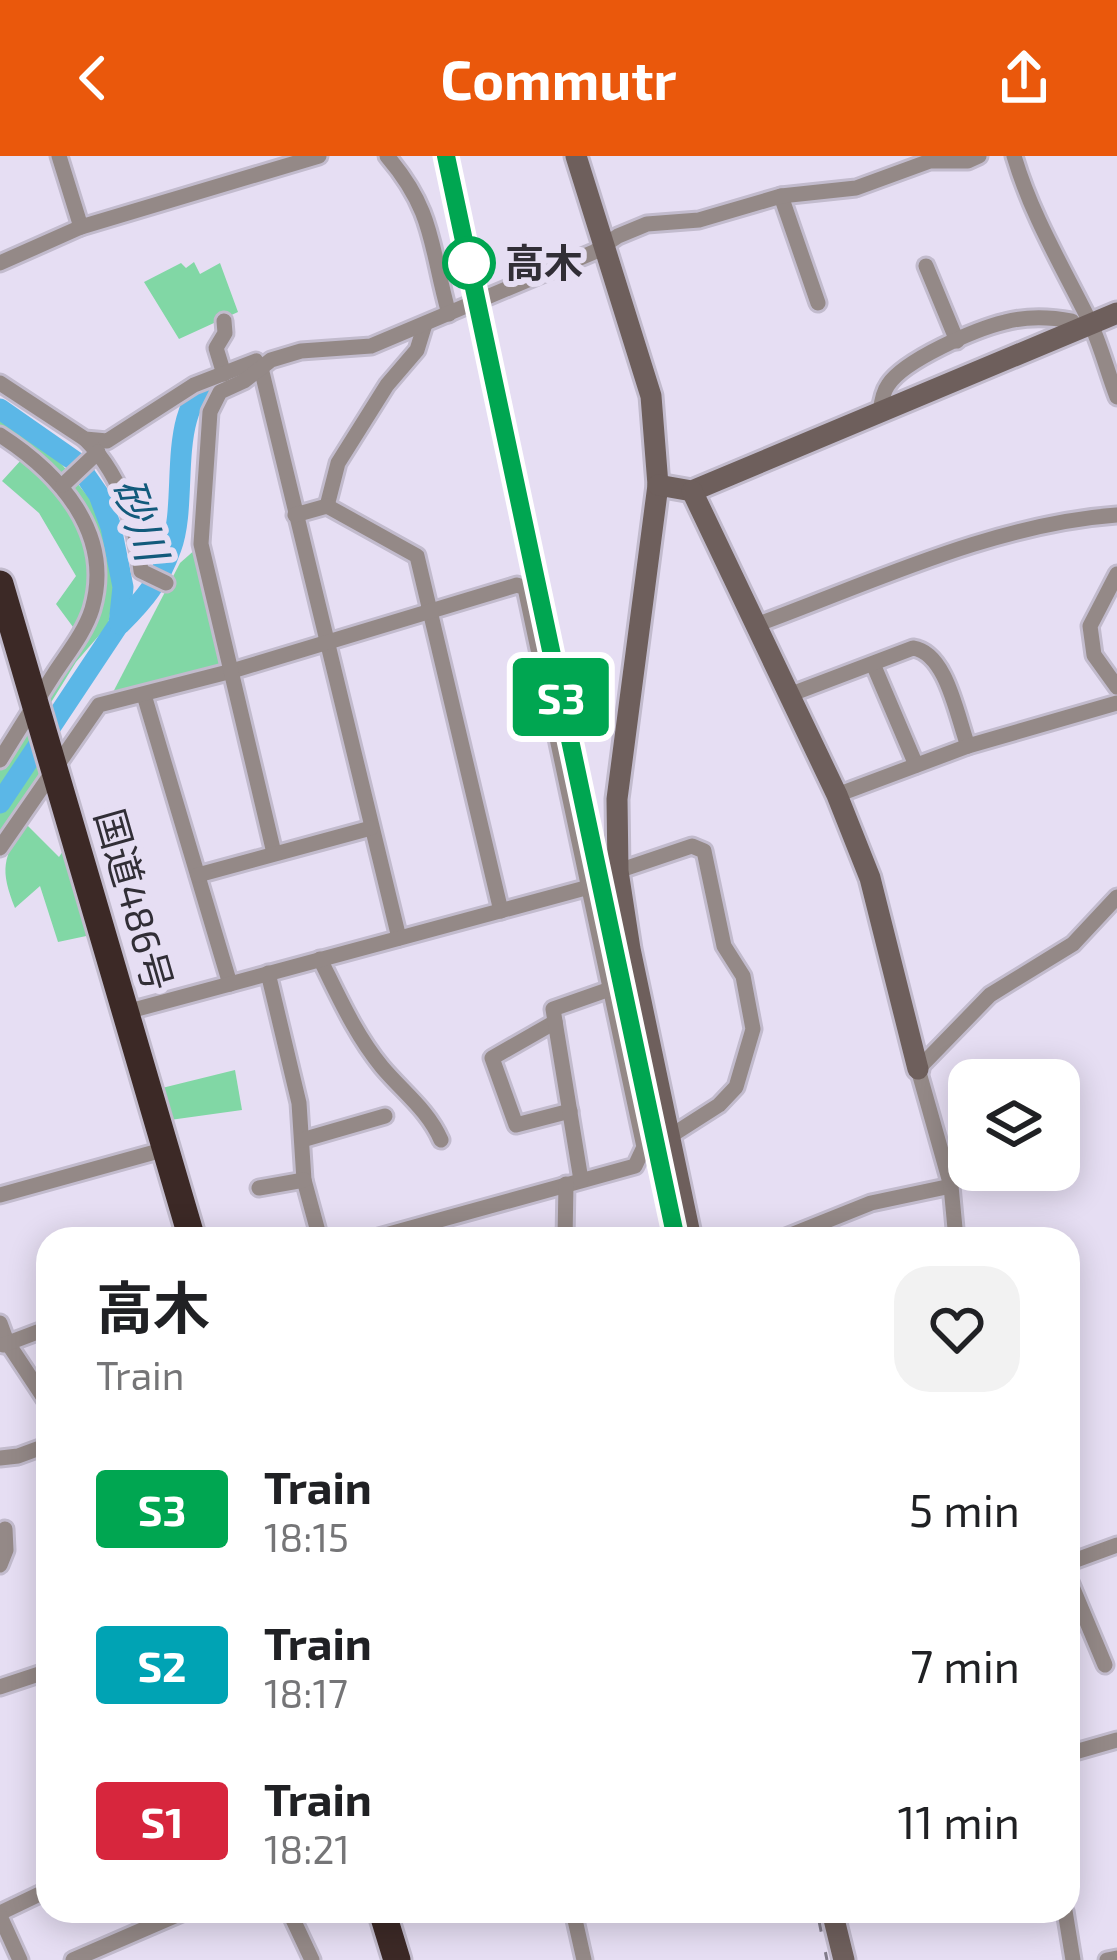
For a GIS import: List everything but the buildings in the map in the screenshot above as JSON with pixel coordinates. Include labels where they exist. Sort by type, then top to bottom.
[{"type":"highway","name":"国道486号","points":[[0,584],[189,1227]]},
{"type":"highway","points":[[385,1923],[395,1959]]},
{"type":"street","points":[[58,156],[81,227]]},
{"type":"street","points":[[0,262],[81,227],[319,156]]},
{"type":"street","points":[[387,156],[412,185],[427,218],[449,314]]},
{"type":"street","points":[[576,156],[650,380],[658,485],[617,799],[618,871],[688,1227]]},
{"type":"street","points":[[274,853],[201,544],[210,412],[220,392],[271,360],[302,351],[371,346],[647,224],[699,220],[781,196],[856,188],[930,161],[968,161],[979,156]]},
{"type":"street","points":[[1014,156],[1023,188],[1117,397]]},
{"type":"street","points":[[781,196],[818,303]]},
{"type":"street","points":[[926,266],[957,341]]},
{"type":"street","points":[[658,485],[692,490],[1117,313]]},
{"type":"street","points":[[880,412],[888,383],[957,341],[1006,322],[1051,317],[1084,327]]},
{"type":"street","points":[[224,321],[225,333],[216,348],[224,374]]},
{"type":"street","points":[[326,506],[338,463],[387,385],[417,350],[425,323]]},
{"type":"street","points":[[85,439],[107,441],[194,385],[256,362],[261,368],[399,938]]},
{"type":"street","points":[[0,383],[98,452],[128,505],[142,572],[166,584]]},
{"type":"street","points":[[0,434],[63,485],[83,516],[94,548],[97,578],[91,612],[7,740],[0,760]]},
{"type":"street","points":[[63,485],[98,452]]},
{"type":"street","points":[[692,490],[837,795],[870,878],[948,1175]]},
{"type":"street","points":[[756,625],[969,547],[1113,515],[1117,497]]},
{"type":"street","points":[[295,515],[326,506],[417,556],[501,911]]},
{"type":"street","points":[[1117,574],[1090,626],[1094,655],[1117,687]]},
{"type":"street","points":[[0,848],[53,765],[99,705],[232,671],[517,585],[526,588],[644,1147],[635,1166],[414,1227]]},
{"type":"street","points":[[789,695],[914,648],[926,650],[937,662],[968,746]]},
{"type":"street","points":[[873,664],[916,765]]},
{"type":"street","points":[[144,695],[230,983]]},
{"type":"street","points":[[837,795],[968,746],[1117,703]]},
{"type":"street","points":[[198,875],[371,828]]},
{"type":"street","points":[[618,871],[692,846],[704,851],[724,946],[743,976],[753,1029],[736,1087],[719,1105],[669,1137]]},
{"type":"street","points":[[126,1012],[589,887]]},
{"type":"street","points":[[918,1069],[990,995],[1072,944],[1117,897]]},
{"type":"street","points":[[320,959],[355,1030],[383,1068],[432,1118],[441,1140]]},
{"type":"street","points":[[268,974],[299,1102],[304,1180],[317,1227]]},
{"type":"street","points":[[567,1227],[574,1182],[570,1111],[554,1009],[610,989]]},
{"type":"street","points":[[555,1022],[492,1058],[516,1125],[570,1111]]},
{"type":"street","points":[[302,1140],[385,1116]]},
{"type":"street","points":[[0,1195],[166,1149]]},
{"type":"street","points":[[259,1188],[304,1180]]},
{"type":"street","points":[[811,1227],[871,1203],[948,1187]]},
{"type":"street","points":[[951,1191],[955,1227]]},
{"type":"street","points":[[0,1323],[3,1344],[36,1388]]},
{"type":"street","points":[[3,1344],[36,1332]]},
{"type":"street","points":[[0,1458],[36,1449]]},
{"type":"street","points":[[0,1563],[6,1550],[5,1528]]},
{"type":"street","points":[[1080,1559],[1117,1546]]},
{"type":"street","points":[[1080,1606],[1105,1665]]},
{"type":"street","points":[[0,1687],[36,1675]]},
{"type":"street","points":[[1080,1751],[1117,1740]]},
{"type":"street","points":[[20,1960],[0,1915],[36,1896]]},
{"type":"street","points":[[73,1960],[158,1923]]},
{"type":"street","points":[[295,1923],[312,1960]]},
{"type":"street","points":[[576,1923],[584,1960]]},
{"type":"street","points":[[835,1923],[844,1960]]},
{"type":"street","points":[[1068,1923],[1073,1960]]},
{"type":"street","points":[[1107,1960],[1117,1958]]},
{"type":"green space","points":[[194,262],[200,274],[220,263],[238,312],[179,339],[144,282],[181,263],[186,268]]},
{"type":"green space","points":[[0,421],[55,456],[99,510],[116,580],[108,625],[76,662],[50,704],[42,682],[73,627],[56,604],[76,576],[39,513],[2,481],[22,459],[0,445]]},
{"type":"green space","points":[[197,548],[226,664],[110,698],[180,563]]},
{"type":"green space","points":[[27,720],[44,776],[0,839],[0,767]]},
{"type":"green space","points":[[26,824],[59,857],[65,848],[91,935],[58,942],[40,886],[15,908],[6,864]]},
{"type":"green space","points":[[235,1070],[242,1110],[170,1120],[162,1088]]},
{"type":"waterway","points":[[120,624],[150,589],[171,548],[184,429],[202,389],[220,377]]},
{"type":"waterway","name":"砂川","points":[[0,409],[76,462],[99,495],[123,587],[119,624],[0,803]]},
{"type":"railway","points":[[446,156],[673,1227]]},
{"type":"railway","points":[[819,1923],[827,1960]]},
{"type":"train","name":"S3","points":[[446,156],[674,1227]]},
{"type":"place","name":"高木","points":[[469,263]]}]
